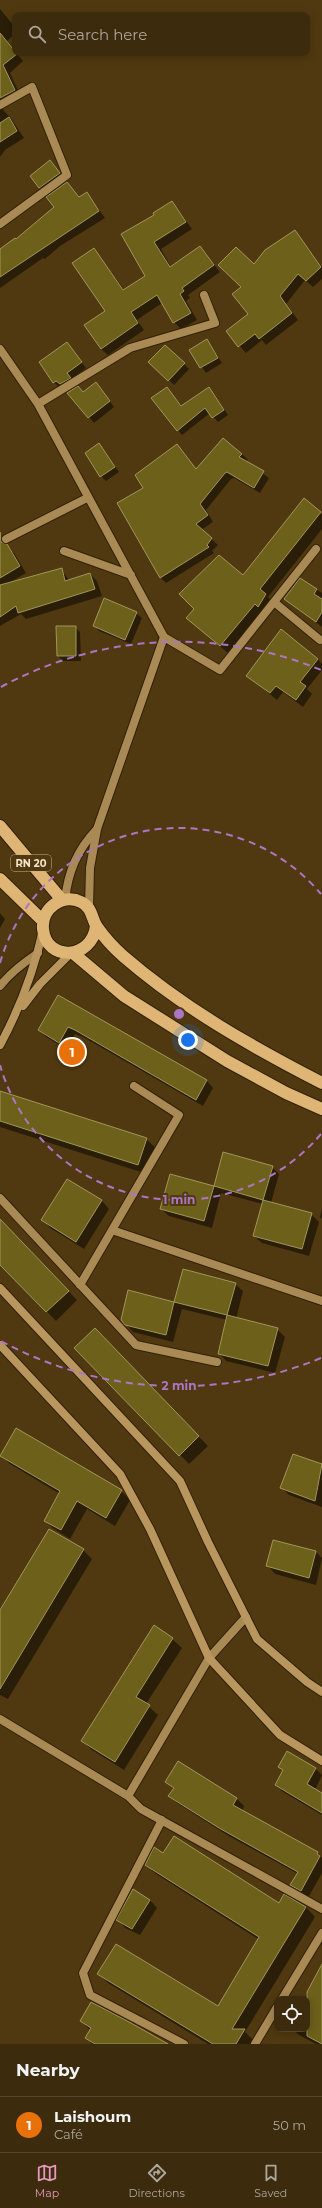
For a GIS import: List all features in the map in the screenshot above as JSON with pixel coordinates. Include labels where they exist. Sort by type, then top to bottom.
[{"type":"highway","name":"RN 20","points":[[0,826],[64,900]]},
{"type":"highway","name":"RN 20","points":[[0,879],[43,926]]},
{"type":"highway","points":[[72,953],[80,951],[92,941],[96,926],[94,916],[89,908],[74,900],[64,900],[53,904],[46,912],[43,926],[49,944],[55,949],[72,953],[124,996],[227,1061],[286,1093],[322,1109]]},
{"type":"highway","points":[[96,926],[122,955],[170,993],[229,1033],[322,1083]]},
{"type":"street","points":[[0,105],[32,87],[67,175],[0,224]]},
{"type":"street","points":[[38,404],[130,348],[215,323],[204,295]]},
{"type":"street","points":[[0,349],[38,404],[87,498],[164,637],[220,670],[316,549]]},
{"type":"street","points":[[6,539],[87,498]]},
{"type":"street","points":[[64,551],[131,575]]},
{"type":"street","points":[[274,602],[320,640]]},
{"type":"street","points":[[89,908],[90,868],[97,829],[164,637]]},
{"type":"street","points":[[64,900],[69,874],[74,861],[80,849],[97,829]]},
{"type":"street","points":[[0,1045],[26,991],[38,953],[43,926]]},
{"type":"street","points":[[0,986],[8,975],[22,963],[38,953]]},
{"type":"street","points":[[13,1020],[40,984],[72,953]]},
{"type":"street","points":[[80,1285],[179,1115],[134,1086]]},
{"type":"street","points":[[0,1198],[136,1345],[217,1362]]},
{"type":"street","points":[[112,1230],[322,1301]]},
{"type":"street","points":[[0,1288],[180,1481],[208,1542],[257,1639],[307,1682],[322,1692]]},
{"type":"street","points":[[0,1346],[120,1474],[150,1529],[208,1658],[280,1735],[322,1761]]},
{"type":"street","points":[[128,1796],[208,1658],[246,1616]]},
{"type":"street","points":[[0,1719],[128,1796],[141,1808],[322,1909]]},
{"type":"street","points":[[162,1820],[83,1973],[90,1995],[184,2044]]},
{"type":"street","points":[[284,1996],[322,1933]]},
{"type":"street","points":[[255,2044],[274,2012]]},
{"type":"building","points":[[0,33],[12,48],[12,56],[14,56],[3,65],[15,90],[0,98]]},
{"type":"building","points":[[9,117],[17,131],[0,142],[0,123]]},
{"type":"building","points":[[50,160],[60,173],[39,188],[30,176]]},
{"type":"building","points":[[67,182],[79,197],[87,192],[99,211],[0,277],[0,249],[15,238],[16,239],[54,207],[46,197]]},
{"type":"building","points":[[172,201],[186,222],[154,242],[170,267],[200,246],[214,265],[182,288],[184,291],[180,294],[191,313],[173,323],[157,295],[131,312],[138,323],[101,349],[84,325],[105,311],[72,263],[94,248],[123,290],[145,276],[121,234],[154,215],[153,213]]},
{"type":"building","points":[[295,230],[321,267],[306,281],[298,274],[280,296],[292,313],[259,339],[255,334],[238,347],[226,331],[248,314],[232,294],[241,287],[218,265],[236,247],[254,264],[265,250]]},
{"type":"building","points":[[207,339],[218,358],[200,368],[189,350]]},
{"type":"building","points":[[67,342],[82,362],[67,373],[71,378],[60,384],[56,381],[53,383],[39,362]]},
{"type":"building","points":[[165,345],[185,363],[168,381],[148,362]]},
{"type":"building","points":[[96,382],[110,401],[88,418],[67,393],[78,386],[83,392]]},
{"type":"building","points":[[167,387],[181,406],[209,387],[224,410],[212,418],[205,408],[177,431],[151,398]]},
{"type":"building","points":[[223,438],[242,454],[239,457],[264,471],[254,488],[227,472],[225,473],[200,504],[208,515],[196,524],[212,538],[207,545],[209,547],[160,578],[117,503],[143,488],[135,475],[177,444],[196,469]]},
{"type":"building","points":[[99,443],[115,467],[100,477],[85,453]]},
{"type":"building","points":[[304,498],[321,512],[260,589],[266,594],[258,607],[255,604],[220,646],[186,618],[194,609],[179,594],[219,555],[243,575]]},
{"type":"building","points":[[0,532],[1,542],[7,544],[20,566],[0,578]]},
{"type":"building","points":[[62,568],[65,581],[90,573],[95,589],[18,613],[16,606],[0,617],[0,585]]},
{"type":"building","points":[[300,578],[317,589],[314,594],[322,599],[322,612],[316,622],[284,599]]},
{"type":"building","points":[[104,598],[137,612],[125,640],[93,626]]},
{"type":"building","points":[[56,626],[76,626],[76,656],[57,656]]},
{"type":"building","points":[[281,629],[318,659],[300,682],[306,686],[296,700],[276,686],[270,693],[246,676]]},
{"type":"building","points":[[58,995],[207,1080],[196,1100],[75,1030],[68,1027],[59,1043],[38,1030]]},
{"type":"building","points":[[0,1091],[147,1138],[138,1165],[0,1121]]},
{"type":"building","points":[[223,1152],[273,1166],[263,1200],[214,1186]]},
{"type":"building","points":[[170,1174],[214,1186],[204,1221],[160,1209]]},
{"type":"building","points":[[67,1179],[102,1200],[76,1242],[41,1220]]},
{"type":"building","points":[[263,1200],[312,1213],[302,1249],[253,1236]]},
{"type":"building","points":[[0,1219],[69,1291],[46,1312],[0,1265]]},
{"type":"building","points":[[183,1269],[236,1283],[227,1315],[174,1302]]},
{"type":"building","points":[[128,1290],[174,1302],[166,1335],[125,1325],[121,1320]]},
{"type":"building","points":[[227,1315],[278,1328],[268,1366],[218,1354]]},
{"type":"building","points":[[95,1328],[199,1436],[179,1456],[74,1348]]},
{"type":"building","points":[[16,1428],[122,1490],[106,1518],[77,1501],[61,1530],[44,1521],[60,1491],[0,1456]]},
{"type":"building","points":[[293,1454],[322,1464],[315,1501],[280,1488]]},
{"type":"building","points":[[49,1529],[84,1549],[0,1689],[0,1610]]},
{"type":"building","points":[[273,1540],[316,1551],[309,1578],[266,1566]]},
{"type":"building","points":[[154,1625],[173,1638],[136,1697],[150,1705],[115,1762],[81,1741]]},
{"type":"building","points":[[287,1751],[316,1768],[307,1784],[322,1793],[322,1813],[275,1785],[283,1770],[278,1767]]},
{"type":"building","points":[[178,1761],[237,1798],[233,1805],[318,1852],[317,1854],[320,1856],[301,1891],[290,1885],[298,1872],[219,1828],[168,1796],[174,1788],[165,1782]]},
{"type":"building","points":[[174,1836],[279,1903],[284,1894],[306,1907],[232,2029],[245,2029],[236,2044],[213,2044],[97,1974],[116,1944],[218,2006],[259,1937],[145,1865],[154,1847],[163,1853]]},
{"type":"building","points":[[133,1889],[150,1900],[132,1929],[116,1920]]},
{"type":"building","points":[[322,1964],[322,2044],[307,2036],[307,2032],[310,2032],[310,1996],[307,1996],[307,1992]]},
{"type":"building","points":[[91,2002],[168,2044],[95,2044],[85,2038],[91,2028],[80,2021]]},
{"type":"place","name":"Laishoum","points":[[72,1052]]}]
